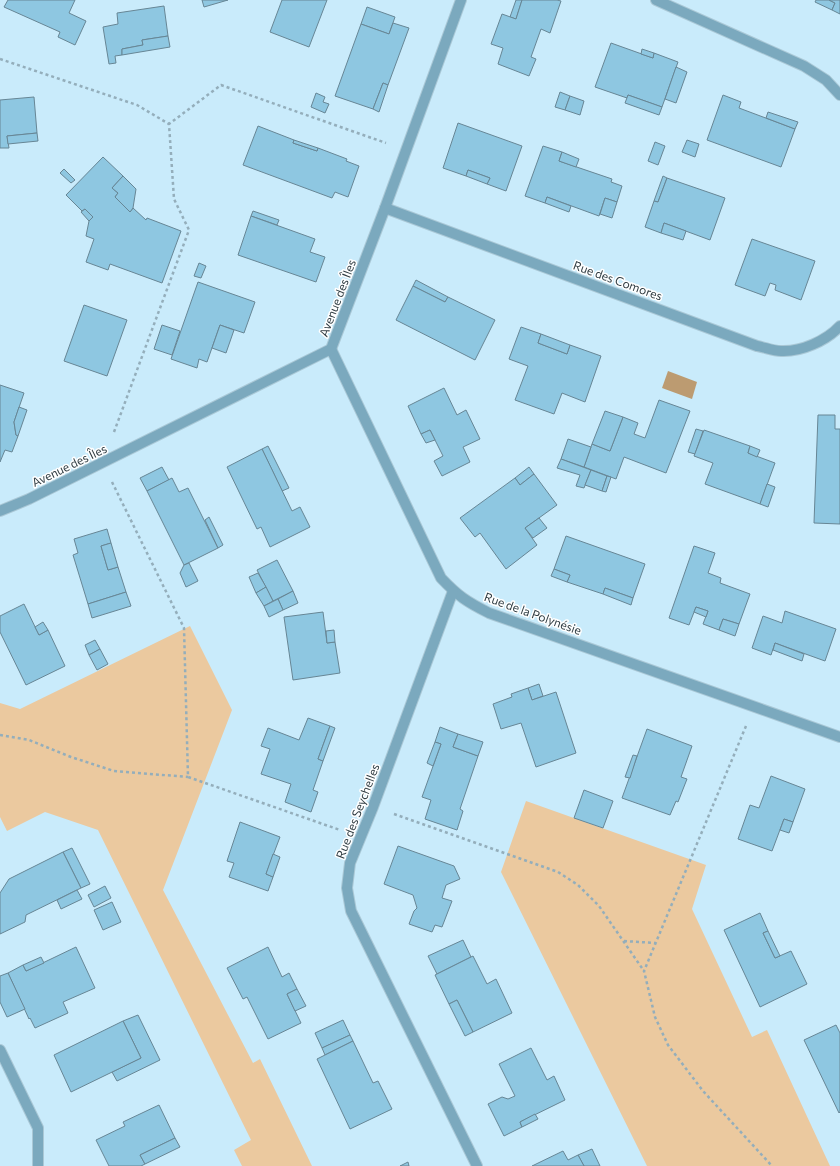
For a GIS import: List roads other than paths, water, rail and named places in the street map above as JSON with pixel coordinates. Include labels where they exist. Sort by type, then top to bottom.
[{"type":"street","name":"Avenue des Îles","points":[[0,511],[29,499],[103,463],[331,349],[385,208],[461,0]]},
{"type":"street","points":[[656,0],[804,66],[826,80],[840,95]]},
{"type":"street","name":"Rue des Comores","points":[[385,208],[757,346],[781,351],[802,348],[823,339],[840,326]]},
{"type":"street","name":"Rue de la Polynésie","points":[[331,349],[430,557],[441,578],[453,591],[468,602],[489,612],[840,737]]},
{"type":"street","name":"Rue des Seychelles","points":[[453,591],[373,807],[359,837],[350,863],[347,888],[351,911],[477,1166]]},
{"type":"street","points":[[0,1050],[38,1128],[38,1166]]}]
